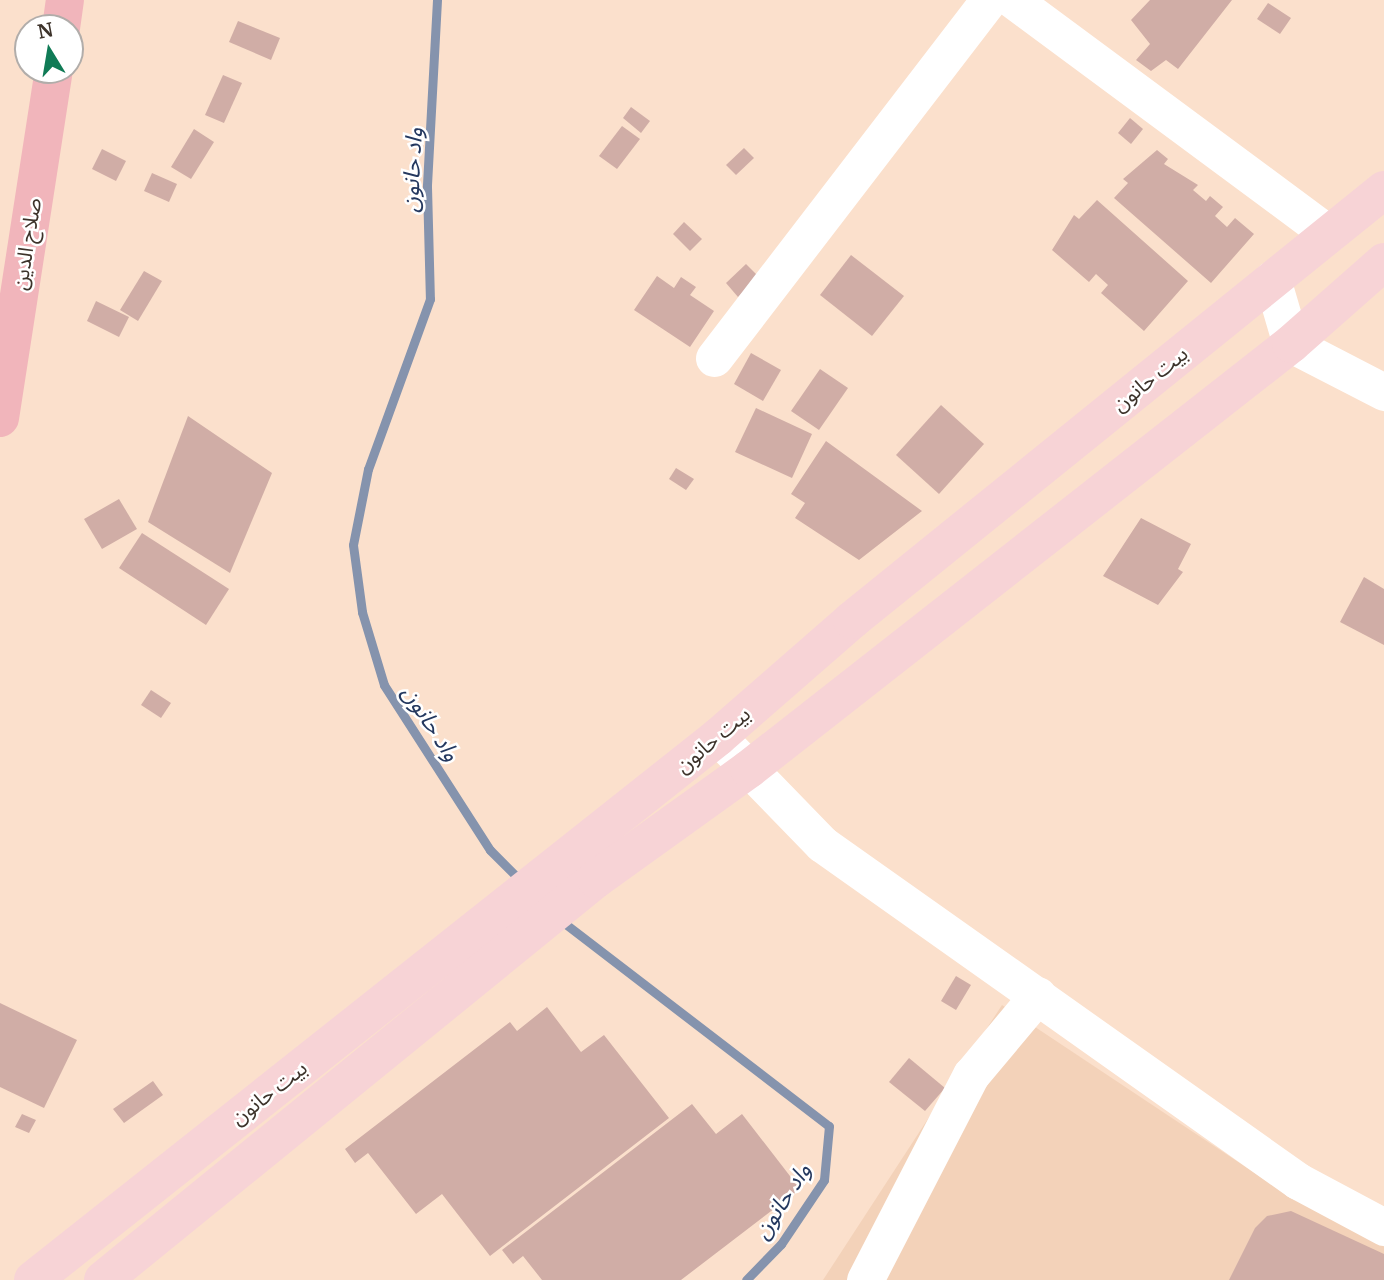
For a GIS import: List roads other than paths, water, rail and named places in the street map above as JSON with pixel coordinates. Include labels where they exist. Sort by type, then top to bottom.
[{"type":"highway","name":"صلاح الدين","points":[[0,418],[52,84]]},
{"type":"main road","name":"بيت حانون","points":[[103,1280],[508,953],[584,866],[718,737],[852,620],[1384,190]]},
{"type":"main road","name":"بيت حانون","points":[[33,1280],[464,938],[750,769],[1291,344],[1384,261]]},
{"type":"street","points":[[714,358],[989,0]]},
{"type":"street","points":[[1013,0],[1329,233]]},
{"type":"street","points":[[1272,279],[1291,344],[1384,393]]},
{"type":"street","points":[[718,737],[822,844],[1298,1181],[1384,1227]]},
{"type":"street","points":[[865,1280],[971,1075],[1038,995]]},
{"type":"waterway","name":"واد حانون","points":[[437,0],[427,187],[430,299],[368,469],[353,545],[362,612],[384,685],[490,850],[522,882]]},
{"type":"waterway","name":"واد حانون","points":[[559,919],[829,1126],[824,1180],[781,1244],[746,1280]]}]
